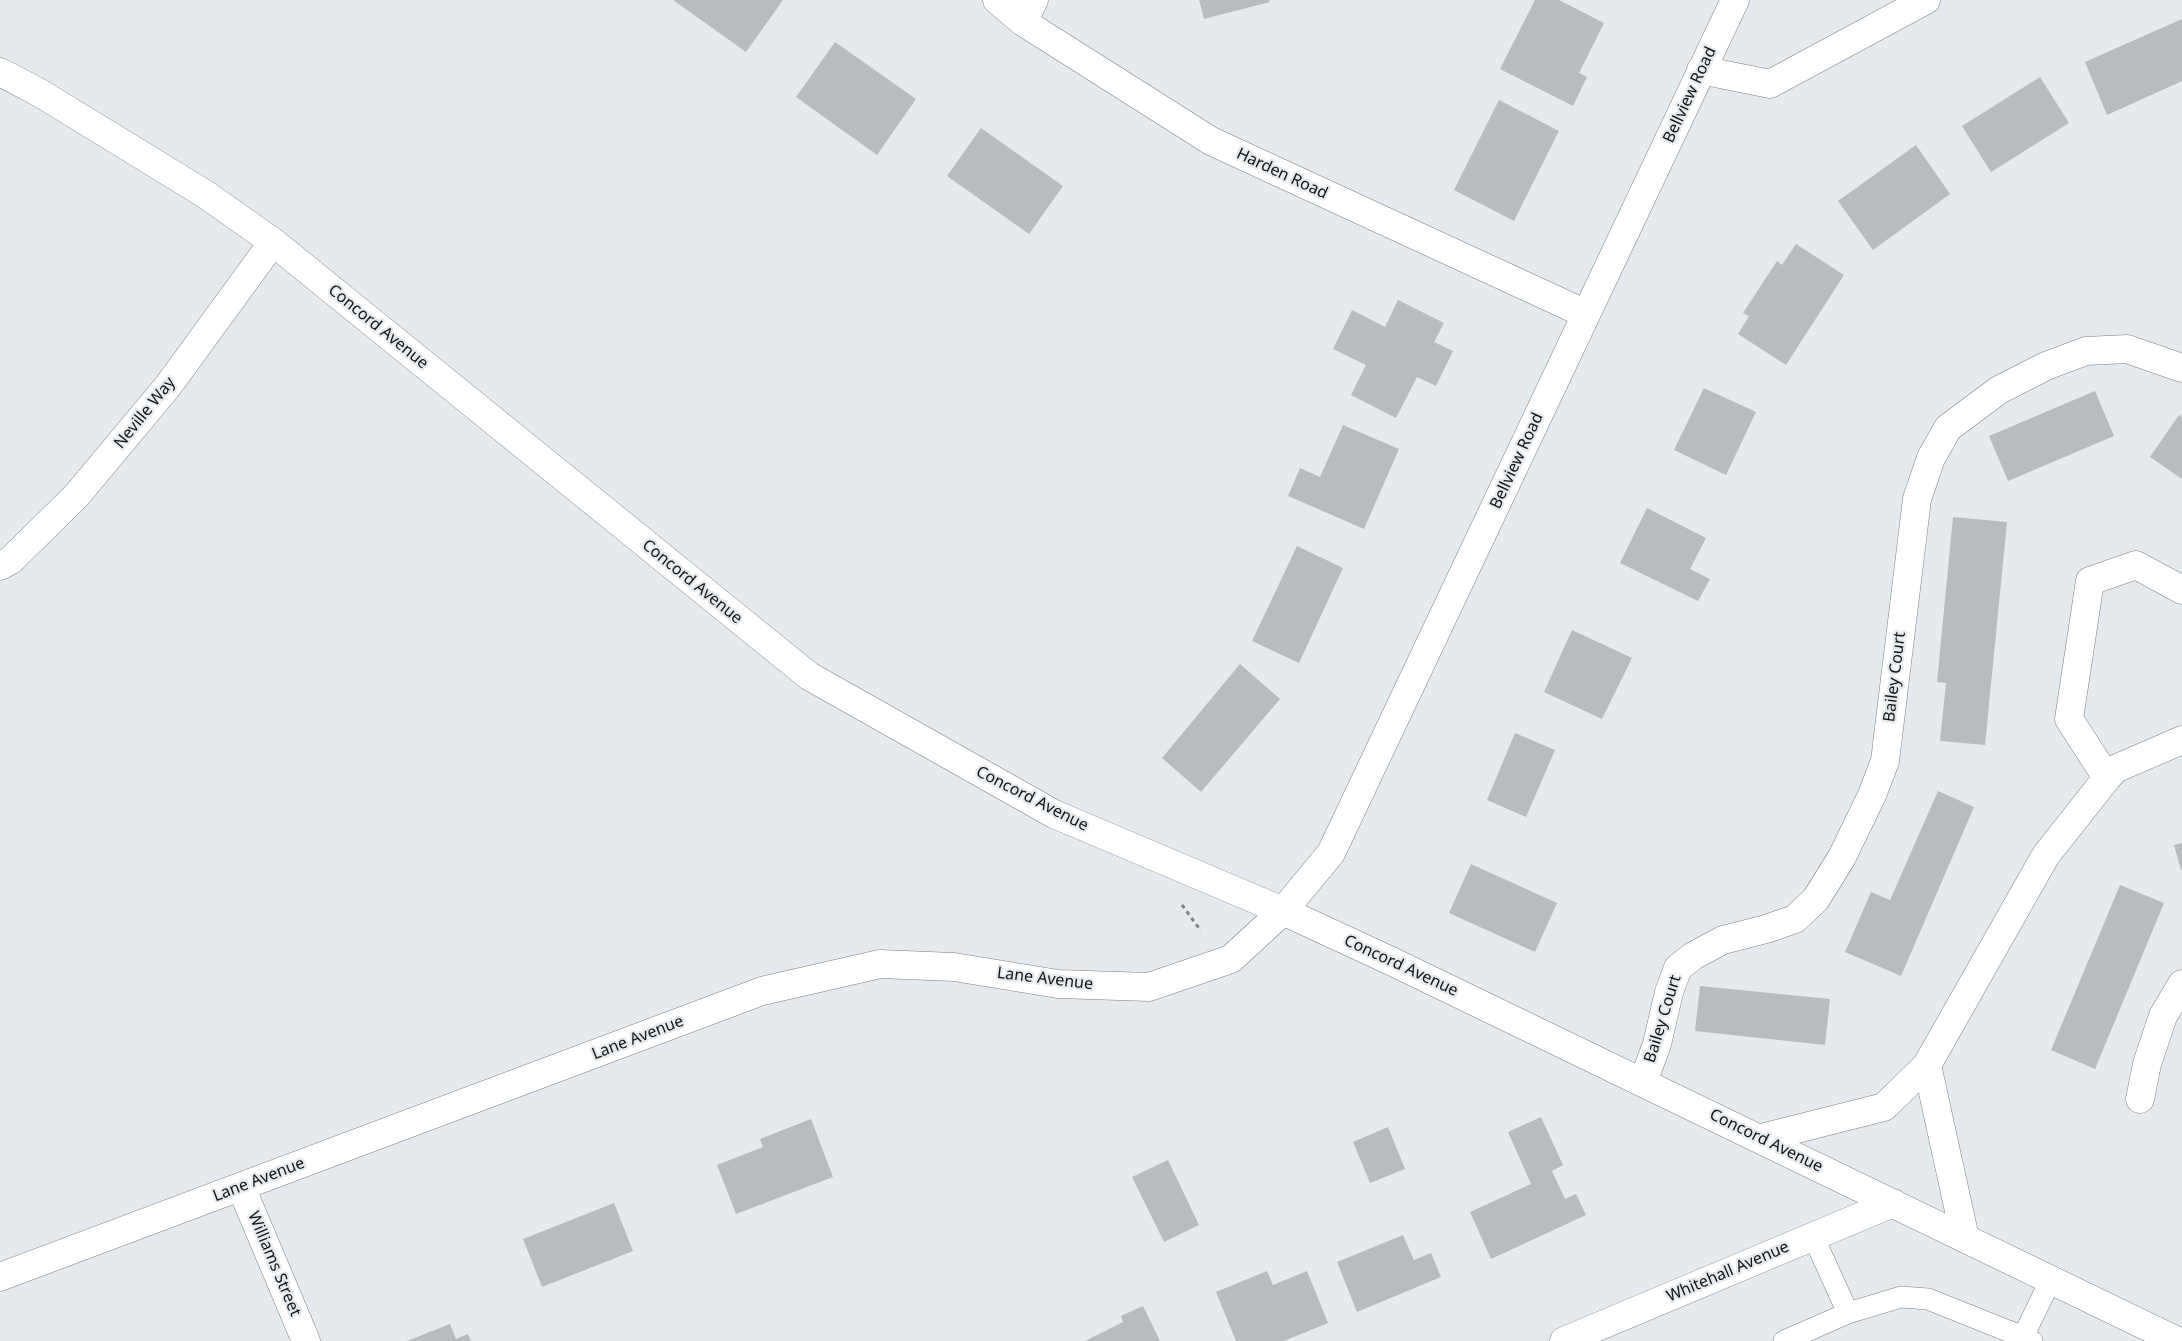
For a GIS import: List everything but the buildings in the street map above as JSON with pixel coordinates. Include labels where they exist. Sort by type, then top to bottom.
[{"type":"street","name":"Harden Road","points":[[997,0],[1028,11],[1211,141],[1586,314]]},
{"type":"street","name":"Bellview Road","points":[[1283,911],[1331,853],[1735,0]]},
{"type":"street","points":[[1701,70],[1770,84],[1926,0]]},
{"type":"street","name":"Concord Avenue","points":[[0,72],[40,94],[205,194],[273,242],[809,676],[1054,814],[1283,911],[1761,1138],[2177,1341]]},
{"type":"street","name":"Neville Way","points":[[0,566],[11,560],[77,496],[168,386],[273,242]]},
{"type":"street","name":"Bailey Court","points":[[1644,1082],[1657,1044],[1668,992],[1678,968],[1693,956],[1723,940],[1795,919],[1816,899],[1822,890],[1842,857],[1872,795],[1885,761],[1917,499],[1931,458],[1948,428],[1999,390],[2046,366],[2086,351],[2127,349],[2182,368]]},
{"type":"street","points":[[2108,778],[2069,719],[2090,581],[2136,565],[2182,590]]},
{"type":"street","points":[[1761,1138],[1884,1107],[1927,1065],[2046,855],[2115,769],[2182,740]]},
{"type":"street","name":"Lane Avenue","points":[[0,1277],[762,991],[880,964],[954,967],[1058,984],[1149,987],[1231,959],[1283,911]]},
{"type":"street","points":[[2140,1099],[2147,1064],[2163,1016],[2182,984]]},
{"type":"street","points":[[1927,1065],[1965,1238]]},
{"type":"street","name":"Williams Street","points":[[241,1187],[306,1341]]},
{"type":"street","name":"Whitehall Avenue","points":[[1564,1341],[1893,1203]]},
{"type":"lane","points":[[1813,1236],[1848,1313]]},
{"type":"lane","points":[[1784,1341],[1848,1313],[1901,1297],[1928,1299],[2027,1339],[2051,1279]]},
{"type":"path","points":[[1180,902],[1201,931]]}]
